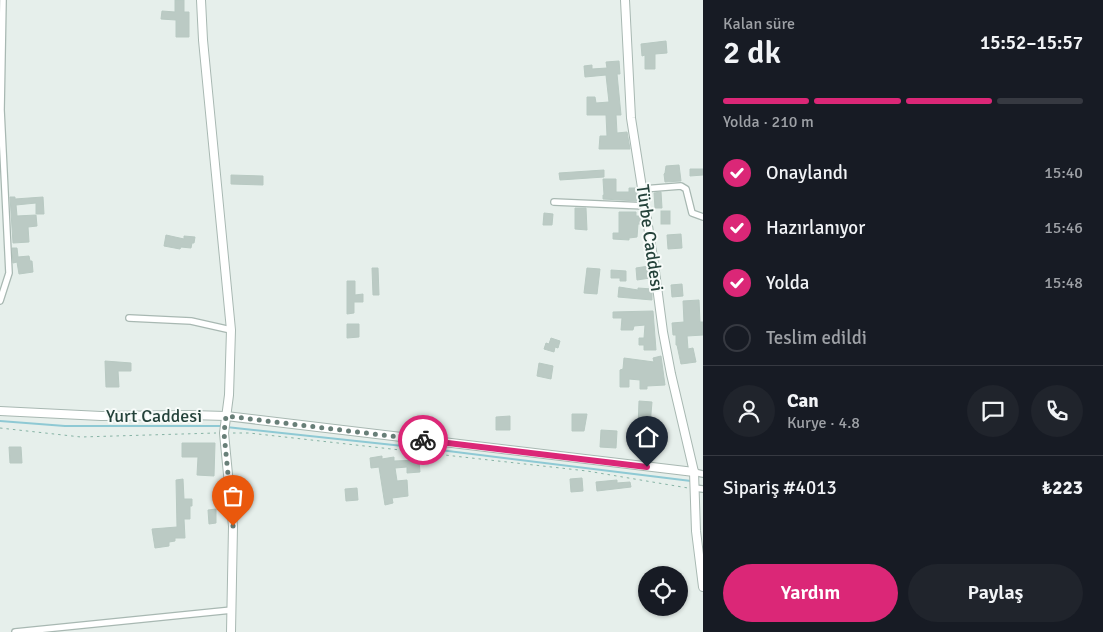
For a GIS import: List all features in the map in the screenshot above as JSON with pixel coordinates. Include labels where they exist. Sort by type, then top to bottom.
[{"type":"street","points":[[0,301],[8,272],[1,110],[3,0]]},
{"type":"street","points":[[201,0],[202,40],[231,330],[229,395],[224,433],[233,526],[231,632]]},
{"type":"street","name":"Türbe Caddesi","points":[[625,0],[630,104],[667,350],[694,472],[696,531],[703,587]]},
{"type":"street","points":[[643,188],[681,186],[686,189],[692,213],[703,217]]},
{"type":"street","points":[[554,202],[646,206]]},
{"type":"street","points":[[129,318],[191,321],[231,330]]},
{"type":"street","name":"Yurt Caddesi","points":[[0,411],[101,416],[226,416],[694,472]]},
{"type":"street","points":[[694,472],[703,474]]},
{"type":"street","points":[[694,488],[703,489]]},
{"type":"street","points":[[15,632],[232,610]]},
{"type":"path","points":[[0,428],[81,437],[249,432],[558,468],[694,488]]},
{"type":"building","points":[[175,0],[184,0],[184,12],[189,12],[189,37],[176,37],[176,20],[161,19],[162,11],[175,12]]},
{"type":"building","points":[[666,41],[667,53],[655,54],[655,69],[645,69],[645,55],[642,56],[641,44]]},
{"type":"building","points":[[619,61],[620,74],[617,74],[621,115],[616,115],[617,133],[627,132],[630,149],[599,149],[600,136],[607,136],[606,115],[587,115],[587,97],[595,97],[596,103],[609,102],[606,75],[585,77],[584,66],[592,65],[592,69],[607,68],[606,62]]},
{"type":"building","points":[[679,165],[681,181],[665,182],[666,166]]},
{"type":"building","points":[[690,169],[703,169],[703,175],[690,176]]},
{"type":"building","points":[[604,170],[604,177],[560,180],[559,173]]},
{"type":"building","points":[[231,175],[263,176],[263,185],[231,184]]},
{"type":"building","points":[[603,179],[616,179],[616,192],[629,192],[629,188],[636,188],[638,201],[603,199]]},
{"type":"building","points":[[661,192],[662,208],[655,208],[654,193]]},
{"type":"building","points":[[10,197],[15,197],[15,199],[43,197],[44,214],[36,214],[36,203],[16,205],[17,216],[36,215],[37,226],[28,227],[29,242],[13,243]]},
{"type":"building","points":[[575,208],[586,208],[587,230],[575,229]]},
{"type":"building","points":[[661,211],[670,211],[670,224],[661,224]]},
{"type":"building","points":[[619,212],[636,212],[636,216],[641,216],[637,237],[629,238],[629,240],[613,239],[613,233],[619,233]]},
{"type":"building","points":[[544,213],[553,214],[552,225],[543,225]]},
{"type":"building","points":[[681,234],[682,248],[668,249],[667,235]]},
{"type":"building","points":[[166,235],[184,239],[184,236],[195,237],[194,243],[192,243],[191,248],[181,247],[180,249],[164,246]]},
{"type":"building","points":[[12,248],[17,248],[18,257],[29,256],[30,261],[32,261],[33,272],[19,274],[17,262],[13,263]]},
{"type":"building","points":[[649,266],[650,278],[637,280],[636,268]]},
{"type":"building","points":[[372,268],[378,268],[379,295],[373,295]]},
{"type":"building","points":[[587,268],[600,269],[597,294],[584,293]]},
{"type":"building","points":[[611,270],[626,271],[626,281],[620,281],[620,278],[611,278]]},
{"type":"building","points":[[347,281],[355,281],[355,295],[363,294],[363,302],[354,302],[354,313],[347,314]]},
{"type":"building","points":[[682,284],[683,296],[672,297],[671,285]]},
{"type":"building","points":[[619,287],[638,290],[638,288],[652,289],[652,300],[618,297]]},
{"type":"building","points":[[699,300],[700,322],[703,322],[703,335],[687,336],[688,349],[693,348],[696,362],[681,364],[676,345],[676,335],[673,335],[672,323],[684,322],[683,301]]},
{"type":"building","points":[[653,311],[656,350],[644,350],[644,345],[639,345],[639,338],[644,338],[645,325],[634,326],[633,330],[621,330],[622,318],[613,318],[613,312]]},
{"type":"building","points":[[347,324],[359,324],[359,337],[347,338]]},
{"type":"building","points":[[551,338],[560,341],[558,348],[555,347],[554,352],[544,349],[546,343],[549,344]]},
{"type":"building","points":[[661,356],[665,385],[647,386],[647,389],[640,389],[640,380],[629,379],[629,387],[620,387],[620,370],[623,369],[624,358],[654,362],[653,358]]},
{"type":"building","points":[[105,361],[131,363],[131,371],[118,371],[119,387],[106,387]]},
{"type":"building","points":[[539,363],[553,366],[551,379],[537,376]]},
{"type":"building","points":[[639,401],[652,402],[650,425],[654,425],[653,437],[649,437],[649,451],[634,451],[633,436],[629,436],[629,428],[638,428]]},
{"type":"building","points":[[572,414],[587,414],[584,431],[572,431]]},
{"type":"building","points":[[510,416],[510,430],[496,430],[496,417]]},
{"type":"building","points":[[601,430],[617,431],[616,448],[600,447]]},
{"type":"building","points":[[182,443],[215,443],[214,476],[197,475],[198,457],[182,457]]},
{"type":"building","points":[[9,447],[21,447],[22,463],[10,463]]},
{"type":"building","points":[[382,456],[382,459],[394,457],[394,461],[419,460],[420,472],[407,473],[407,467],[395,468],[397,481],[407,480],[408,496],[392,498],[393,503],[385,505],[379,467],[371,468],[370,458]]},
{"type":"building","points":[[582,478],[583,491],[571,492],[570,479]]},
{"type":"building","points":[[183,479],[184,499],[192,499],[190,519],[184,519],[185,538],[175,538],[175,541],[169,542],[169,546],[155,548],[152,529],[177,527],[176,480]]},
{"type":"building","points":[[617,480],[617,483],[630,482],[631,487],[597,491],[596,482]]},
{"type":"building","points":[[357,488],[358,500],[346,501],[345,489]]},
{"type":"building","points":[[216,509],[216,523],[209,524],[208,510]]},
{"type":"waterway","points":[[0,421],[65,426],[221,426]]},
{"type":"waterway","points":[[226,427],[440,450],[691,481]]},
{"type":"way so far","points":[[233,526],[224,433],[226,416],[423,440]]},
{"type":"route","points":[[423,440],[647,467]]}]
